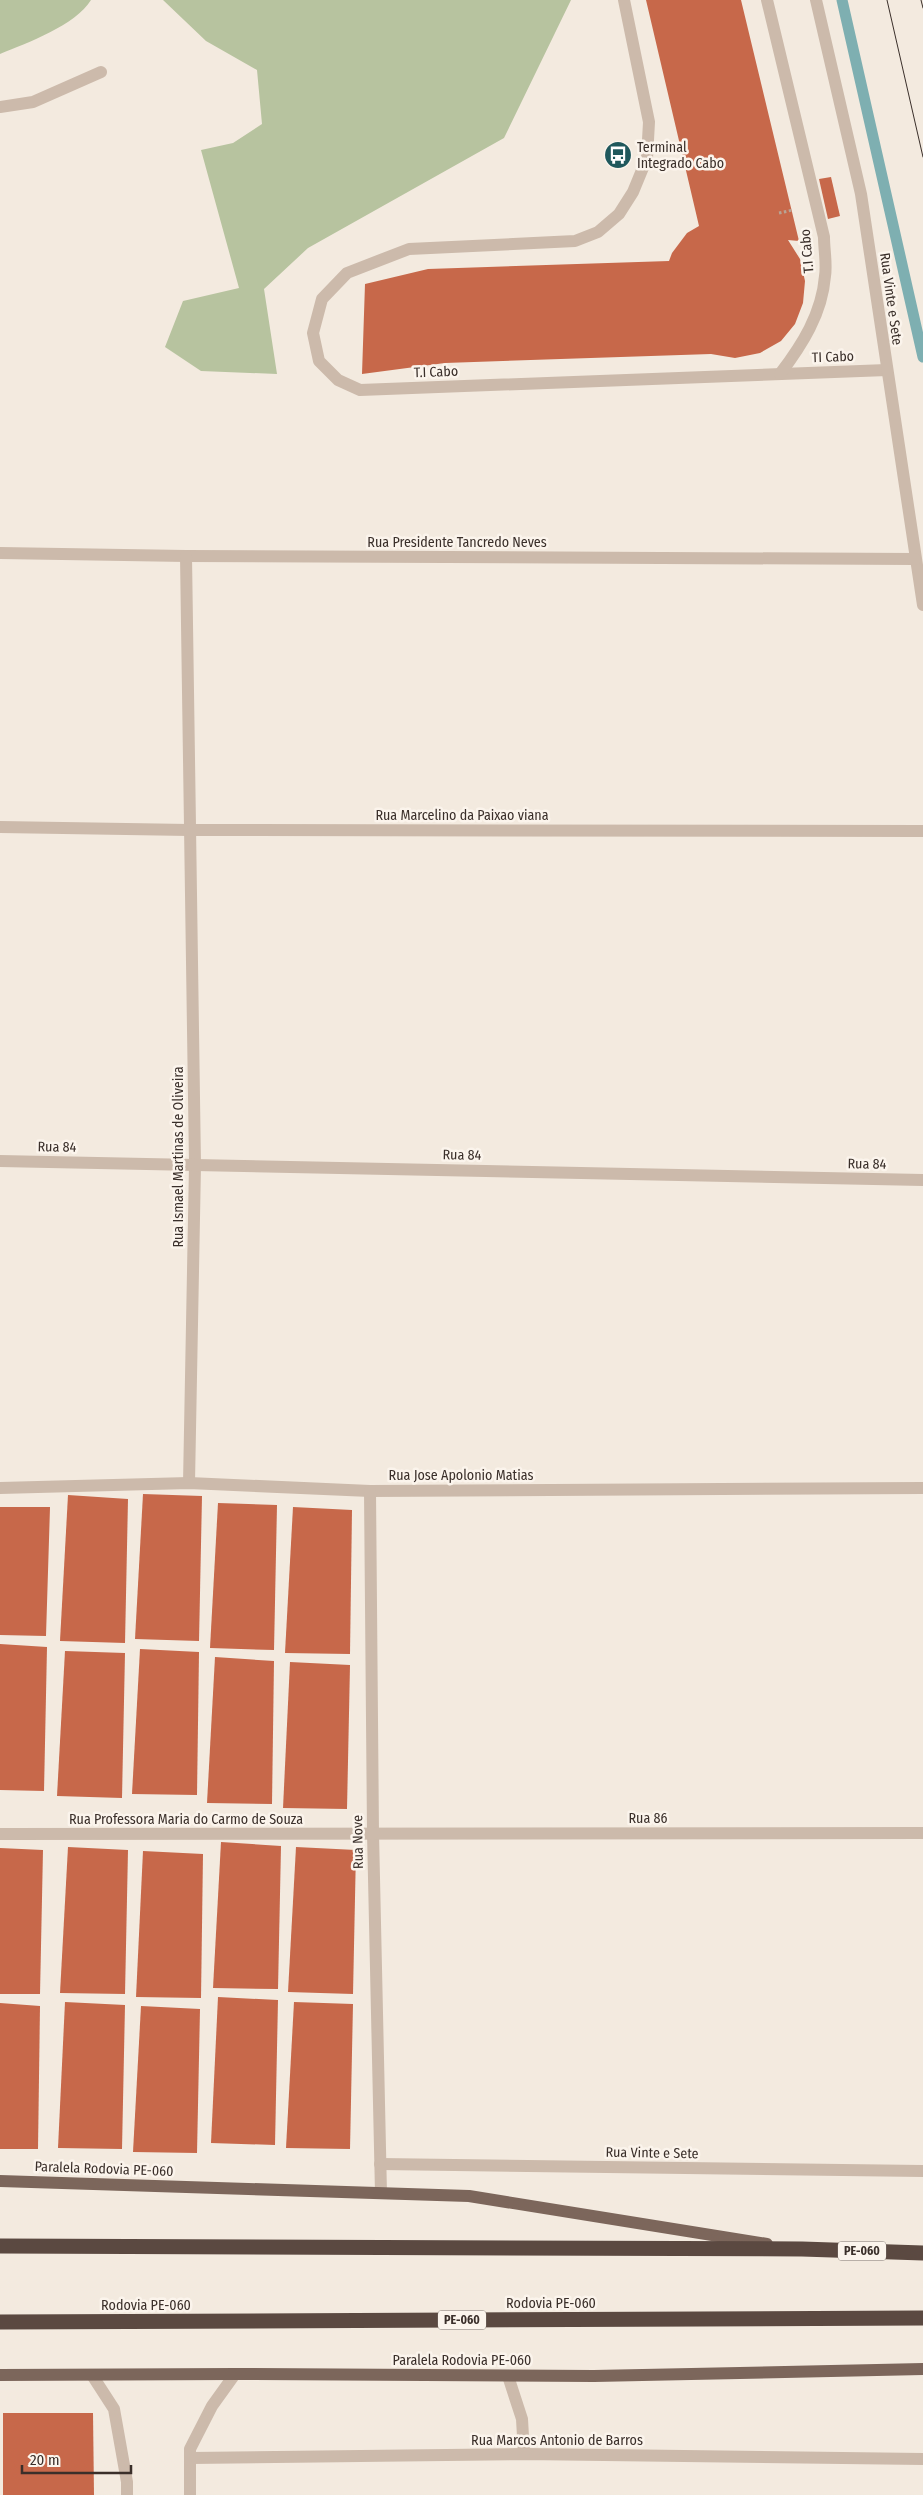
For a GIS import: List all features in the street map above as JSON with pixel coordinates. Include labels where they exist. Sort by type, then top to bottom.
[{"type":"highway","name":"PE-060","points":[[0,2246],[802,2250],[923,2253]]},
{"type":"highway","name":"Rodovia PE-060","points":[[0,2322],[923,2318]]},
{"type":"main road","name":"Paralela Rodovia PE-060","points":[[0,2181],[469,2196],[802,2250]]},
{"type":"main road","name":"Paralela Rodovia PE-060","points":[[0,2376],[235,2374],[594,2376],[923,2369]]},
{"type":"street","name":"T.I Cabo","points":[[624,0],[649,122],[647,158],[634,192],[619,214],[598,232],[575,241],[409,248],[347,272],[322,299],[313,333],[319,361],[338,380],[360,390],[780,374],[805,340],[818,309],[825,276],[824,237],[767,0]]},
{"type":"street","name":"Rua Vinte e Sete","points":[[816,0],[861,194],[886,370],[923,605]]},
{"type":"street","points":[[0,107],[33,102],[101,72]]},
{"type":"street","name":"TI Cabo","points":[[780,374],[886,370]]},
{"type":"street","name":"Rua Presidente Tancredo Neves","points":[[0,553],[186,556],[915,559]]},
{"type":"street","name":"Rua Ismael Martinas de Oliveira","points":[[186,556],[195,1164],[190,1483]]},
{"type":"street","name":"Rua Marcelino da Paixao viana","points":[[0,827],[189,830],[923,831]]},
{"type":"street","name":"Rua 84","points":[[0,1161],[923,1180]]},
{"type":"street","name":"Rua Jose Apolonio Matias","points":[[0,1488],[190,1483],[370,1491],[923,1488]]},
{"type":"street","name":"Rua Nove","points":[[370,1491],[373,1833],[381,2193]]},
{"type":"street","name":"Rua 86","points":[[373,1833],[923,1833]]},
{"type":"street","name":"Rua Professora Maria do Carmo de Souza","points":[[0,1834],[373,1833]]},
{"type":"street","name":"Rua Vinte e Sete","points":[[380,2164],[923,2171]]},
{"type":"street","points":[[190,2495],[190,2449],[212,2406],[235,2374]]},
{"type":"street","points":[[92,2375],[114,2409],[128,2482],[128,2495]]},
{"type":"street","points":[[508,2376],[522,2419],[524,2454]]},
{"type":"street","name":"Rua Marcos Antonio de Barros","points":[[191,2458],[524,2454],[923,2459]]},
{"type":"green space","points":[[0,0],[91,0],[84,9],[63,25],[37,39],[0,54]]},
{"type":"green space","points":[[163,0],[571,0],[504,138],[308,248],[264,289],[277,374],[201,371],[165,347],[183,301],[239,288],[201,150],[233,143],[262,124],[257,70],[206,41]]},
{"type":"building","points":[[646,0],[741,0],[799,241],[788,240],[800,259],[805,281],[803,303],[795,324],[781,341],[760,353],[735,358],[711,354],[445,363],[362,374],[365,284],[428,269],[669,261],[672,253],[687,233],[699,226]]},
{"type":"building","points":[[831,177],[840,216],[828,219],[819,179]]},
{"type":"building","points":[[143,1494],[202,1496],[199,1641],[135,1639]]},
{"type":"building","points":[[68,1495],[128,1499],[125,1643],[60,1641]]},
{"type":"building","points":[[218,1503],[277,1505],[274,1650],[210,1648]]},
{"type":"building","points":[[0,1507],[50,1507],[46,1636],[0,1635]]},
{"type":"building","points":[[293,1507],[352,1510],[350,1654],[285,1653]]},
{"type":"building","points":[[0,1644],[47,1647],[44,1791],[0,1790]]},
{"type":"building","points":[[140,1649],[199,1652],[197,1795],[132,1794]]},
{"type":"building","points":[[65,1651],[125,1653],[122,1798],[57,1796]]},
{"type":"building","points":[[215,1657],[274,1661],[272,1804],[207,1803]]},
{"type":"building","points":[[290,1662],[350,1665],[347,1809],[283,1808]]},
{"type":"building","points":[[221,1842],[281,1846],[278,1989],[213,1988]]},
{"type":"building","points":[[68,1847],[128,1850],[125,1994],[60,1993]]},
{"type":"building","points":[[296,1847],[356,1850],[353,1994],[288,1992]]},
{"type":"building","points":[[0,1848],[43,1850],[40,1994],[0,1994]]},
{"type":"building","points":[[143,1851],[203,1854],[201,1998],[136,1997]]},
{"type":"building","points":[[218,1997],[278,2000],[275,2145],[211,2143]]},
{"type":"building","points":[[65,2002],[125,2005],[122,2149],[58,2148]]},
{"type":"building","points":[[294,2002],[353,2004],[350,2149],[286,2148]]},
{"type":"building","points":[[0,2003],[40,2006],[38,2149],[0,2149]]},
{"type":"building","points":[[141,2006],[200,2009],[197,2153],[133,2152]]},
{"type":"building","points":[[3,2413],[93,2413],[94,2495],[3,2495]]},
{"type":"waterway","points":[[842,0],[923,357]]},
{"type":"tram line","points":[[887,0],[923,157]]},
{"type":"tram line","points":[[921,0],[923,8]]},
{"type":"place","name":"Terminal Integrado Cabo","points":[[618,155]]}]
